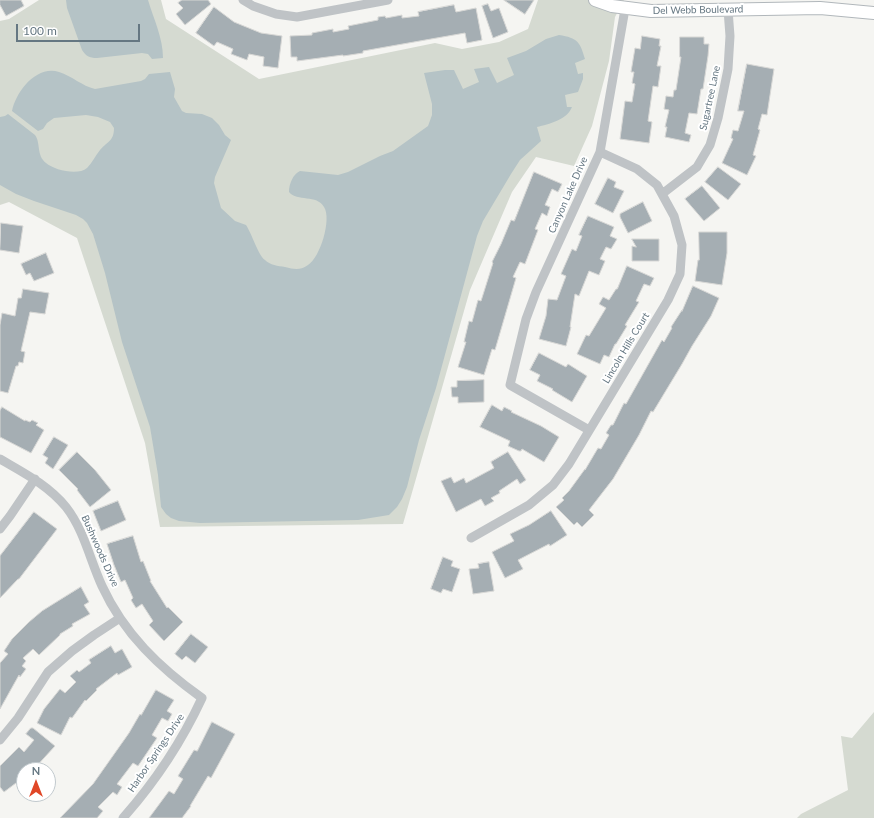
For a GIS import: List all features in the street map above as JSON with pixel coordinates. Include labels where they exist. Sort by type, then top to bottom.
[{"type":"street","points":[[243,0],[253,6],[276,14],[297,17],[388,0]]},
{"type":"street","name":"Del Webb Boulevard","points":[[595,0],[625,9],[651,11],[820,8],[874,13]]},
{"type":"street","name":"Canyon Lake Drive","points":[[589,430],[510,385],[526,319],[536,292],[600,152],[625,9]]},
{"type":"street","name":"Sugartree Lane","points":[[662,194],[697,167],[710,145],[718,118],[728,69],[730,42],[728,10]]},
{"type":"street","name":"Lincoln Hills Court","points":[[471,538],[529,505],[553,485],[569,464],[668,300],[680,274],[682,245],[674,216],[657,185],[637,169],[600,152]]},
{"type":"street","name":"Bushwoods Drive","points":[[0,459],[35,479],[53,493],[74,517],[82,533],[103,589],[120,618],[159,664],[178,681],[202,698]]},
{"type":"street","points":[[0,529],[35,479]]},
{"type":"street","points":[[0,740],[18,718],[48,672],[72,651],[120,618]]},
{"type":"street","name":"Harbor Springs Drive","points":[[123,818],[145,791],[178,743],[202,698]]},
{"type":"shaded area","points":[[39,0],[161,0],[166,19],[259,79],[435,43],[462,49],[499,42],[528,29],[538,0],[624,0],[615,17],[609,61],[592,126],[574,166],[536,157],[512,192],[470,290],[403,524],[160,527],[145,443],[77,238],[9,202],[0,205],[0,21],[9,19]]},
{"type":"shaded area","points":[[66,0],[148,0],[160,36],[163,58],[152,59],[148,54],[142,53],[97,58],[88,56],[82,50],[67,8]]},
{"type":"shaded area","points":[[559,35],[574,39],[582,48],[585,59],[575,63],[578,74],[583,73],[583,79],[578,92],[565,95],[567,107],[572,107],[570,111],[557,121],[537,127],[541,141],[520,160],[483,221],[477,236],[436,388],[419,440],[407,487],[397,507],[389,515],[358,520],[200,523],[179,521],[166,514],[161,507],[158,475],[150,427],[122,342],[105,273],[93,234],[87,223],[76,215],[16,194],[0,185],[0,117],[8,114],[35,135],[41,156],[46,163],[60,170],[72,172],[78,172],[87,168],[100,150],[112,138],[114,128],[110,122],[98,117],[86,115],[54,118],[47,123],[43,129],[38,131],[12,111],[14,104],[23,88],[35,76],[43,72],[51,71],[64,74],[86,86],[95,89],[141,81],[149,74],[170,72],[175,89],[174,97],[182,111],[186,113],[202,114],[212,118],[219,125],[225,135],[231,140],[215,177],[214,183],[221,208],[235,221],[246,225],[260,254],[267,262],[277,266],[299,269],[308,265],[317,255],[324,238],[327,220],[324,207],[321,203],[312,199],[297,197],[289,192],[295,174],[300,171],[338,175],[348,172],[393,151],[428,126],[432,115],[432,104],[424,73],[454,70],[463,89],[479,82],[474,69],[489,67],[497,83],[514,75],[507,58],[526,51],[546,39]]},
{"type":"shaded area","points":[[874,712],[874,818],[797,818],[801,814],[848,790],[841,736],[852,738]]},
{"type":"building","points":[[0,0],[21,0],[24,6],[6,16],[0,5]]},
{"type":"building","points":[[182,0],[208,0],[211,4],[185,25],[176,14],[183,8],[178,3]]},
{"type":"building","points":[[504,0],[534,0],[525,14]]},
{"type":"building","points":[[488,4],[491,11],[499,8],[508,32],[493,38],[482,6]]},
{"type":"building","points":[[454,5],[456,12],[476,8],[482,40],[467,43],[465,33],[363,51],[363,53],[343,56],[297,61],[297,57],[291,57],[290,36],[312,35],[312,33],[333,29],[333,32],[349,29],[348,26],[378,20],[378,17],[385,16],[386,18],[402,15],[402,18],[419,16],[418,12]]},
{"type":"building","points":[[214,7],[234,22],[261,33],[282,36],[278,68],[263,66],[264,57],[249,54],[247,60],[231,54],[233,49],[217,42],[214,46],[196,33]]},
{"type":"building","points":[[642,36],[660,39],[659,46],[661,46],[657,66],[661,66],[658,87],[653,86],[648,121],[652,122],[649,143],[620,139],[625,101],[632,102],[635,84],[632,83],[634,72],[631,72],[635,48],[640,49]]},
{"type":"building","points":[[680,37],[704,37],[704,44],[709,44],[703,89],[701,89],[697,114],[689,113],[685,133],[691,135],[689,142],[665,137],[667,127],[665,127],[669,110],[664,109],[666,96],[673,97],[674,90],[676,90],[681,57]]},
{"type":"building","points":[[747,64],[774,69],[767,115],[762,114],[758,129],[760,130],[753,155],[756,156],[747,175],[722,163],[733,139],[731,138],[733,130],[738,131],[744,111],[738,111]]},
{"type":"building","points":[[718,167],[741,184],[728,200],[705,182]]},
{"type":"building","points":[[534,172],[562,184],[558,192],[552,189],[545,205],[550,207],[547,216],[542,213],[535,229],[538,230],[525,264],[520,262],[513,277],[516,278],[495,350],[492,349],[484,375],[458,367],[466,342],[464,342],[469,321],[472,322],[478,300],[481,301],[493,263],[492,262],[511,220],[514,221]]},
{"type":"building","points":[[608,178],[616,182],[614,187],[624,191],[613,213],[595,204]]},
{"type":"building","points":[[702,186],[720,208],[704,221],[685,199]]},
{"type":"building","points":[[643,202],[652,221],[628,233],[620,214]]},
{"type":"building","points":[[588,216],[614,227],[610,236],[617,239],[611,249],[606,247],[600,259],[605,261],[599,275],[589,271],[579,296],[575,294],[571,327],[566,346],[539,339],[546,316],[548,299],[557,300],[566,276],[561,274],[572,249],[576,251],[582,236],[579,235]]},
{"type":"building","points":[[1,223],[23,226],[19,253],[0,250]]},
{"type":"building","points":[[699,232],[727,232],[727,253],[722,285],[695,281],[699,260]]},
{"type":"building","points":[[632,239],[659,239],[659,261],[632,261],[632,246],[636,247]]},
{"type":"building","points":[[46,253],[54,273],[34,281],[30,273],[26,275],[21,264]]},
{"type":"building","points":[[627,266],[654,278],[650,286],[644,284],[636,301],[639,302],[625,325],[627,326],[615,344],[609,357],[604,355],[600,364],[577,354],[586,335],[589,336],[606,308],[599,304],[603,297],[609,300],[617,289]]},
{"type":"building","points":[[693,286],[719,298],[711,316],[653,412],[651,411],[639,435],[613,479],[589,510],[594,515],[582,527],[577,522],[574,525],[556,507],[564,500],[562,498],[585,470],[598,448],[601,449],[609,435],[606,433],[611,425],[613,425],[624,403],[626,404],[662,340],[664,342],[672,328],[671,327],[682,311]]},
{"type":"building","points":[[23,289],[49,293],[45,314],[30,312],[21,351],[25,352],[23,363],[19,362],[18,366],[16,366],[8,393],[0,391],[0,325],[2,313],[15,316],[18,298],[21,298]]},
{"type":"building","points":[[539,353],[566,367],[568,364],[587,376],[572,402],[552,390],[553,389],[537,381],[540,375],[530,370]]},
{"type":"building","points":[[484,380],[484,402],[458,403],[458,397],[452,397],[451,387],[457,387],[457,381]]},
{"type":"building","points":[[492,405],[502,411],[504,407],[559,437],[544,462],[522,449],[519,451],[508,446],[510,441],[480,427]]},
{"type":"building","points":[[2,407],[25,421],[30,422],[32,420],[38,423],[36,425],[44,430],[31,453],[0,437],[0,411]]},
{"type":"building","points":[[54,437],[68,445],[53,469],[45,463],[48,458],[43,455]]},
{"type":"building","points":[[77,452],[95,470],[111,490],[90,507],[77,490],[78,489],[59,470]]},
{"type":"building","points":[[508,452],[526,480],[520,484],[517,479],[499,491],[500,493],[491,498],[494,501],[485,506],[481,499],[456,512],[441,481],[451,477],[454,483],[464,478],[466,483],[494,468],[491,462]]},
{"type":"building","points":[[118,501],[126,520],[101,531],[93,511]]},
{"type":"building","points":[[551,511],[567,535],[550,546],[549,544],[518,560],[523,569],[505,578],[492,552],[514,541],[510,534],[529,525]]},
{"type":"building","points":[[34,512],[57,529],[19,579],[0,598],[0,556]]},
{"type":"building","points":[[133,536],[141,562],[143,561],[150,581],[167,608],[168,607],[183,622],[164,641],[149,625],[153,621],[142,604],[136,608],[131,600],[133,598],[125,580],[121,582],[107,544]]},
{"type":"building","points":[[443,557],[453,561],[451,566],[460,569],[452,592],[443,589],[441,593],[431,589]]},
{"type":"building","points":[[489,562],[494,591],[473,594],[469,569],[479,568],[478,564]]},
{"type":"building","points":[[81,587],[89,602],[84,605],[90,614],[72,624],[73,626],[60,634],[39,655],[33,649],[23,658],[26,661],[22,666],[26,669],[20,677],[19,675],[0,709],[0,663],[8,654],[4,651],[12,639],[42,611]]},
{"type":"building","points":[[191,634],[208,647],[195,663],[186,656],[182,660],[175,654]]},
{"type":"building","points":[[111,646],[115,653],[122,649],[132,667],[118,675],[117,673],[96,689],[97,690],[86,701],[85,700],[72,718],[70,717],[61,735],[37,723],[44,709],[60,689],[65,693],[76,682],[70,676],[77,670],[79,672],[91,663],[89,660]]},
{"type":"building","points":[[156,690],[174,700],[167,711],[172,714],[168,721],[162,718],[152,735],[157,738],[138,766],[133,763],[117,784],[122,787],[117,795],[113,792],[98,807],[103,811],[97,818],[60,818],[93,784],[129,733]]},
{"type":"building","points":[[212,722],[235,734],[211,778],[208,776],[191,806],[182,818],[149,818],[169,791],[174,794],[183,779],[178,776],[194,750],[197,751]]},
{"type":"building","points":[[31,728],[33,728],[55,746],[40,762],[16,762],[16,783],[4,792],[0,787],[0,766],[19,747],[24,752],[34,740],[26,734]]}]
